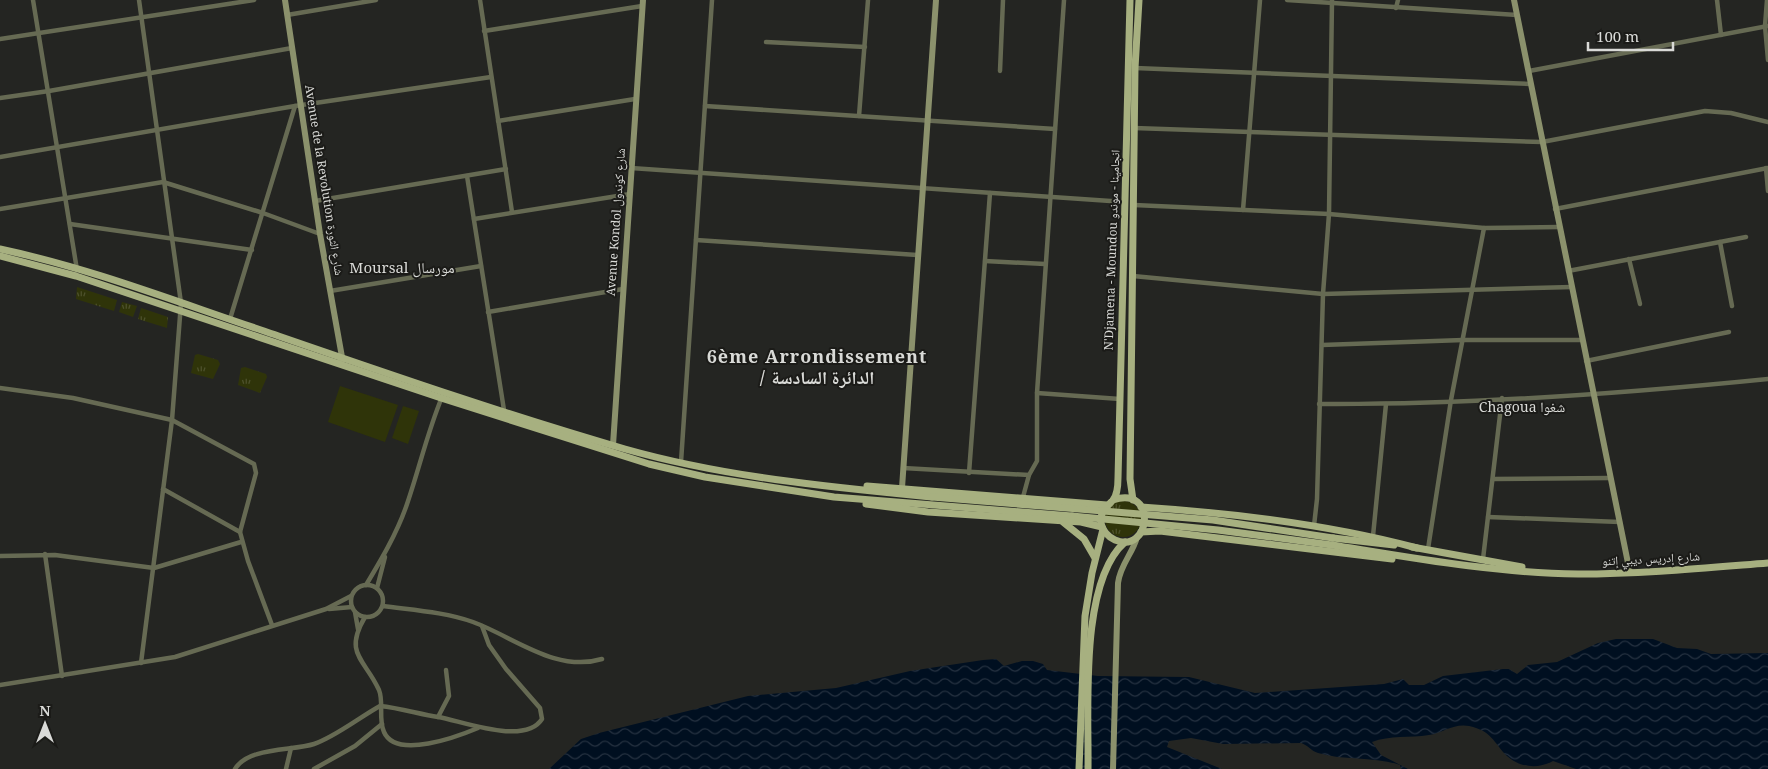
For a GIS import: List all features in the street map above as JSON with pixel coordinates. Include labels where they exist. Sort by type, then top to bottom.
[{"type":"main road","name":"N'Djamena - Moundou انجامينا - موندو","points":[[1110,502],[1118,478],[1130,0]]},
{"type":"main road","name":"N'Djamena - Moundou انجامينا - موندو","points":[[1133,500],[1130,479],[1132,276],[1135,68],[1139,0]]},
{"type":"main road","points":[[0,249],[230,319],[341,360],[649,464],[706,477],[928,512],[1081,522],[1102,528],[1112,539],[1125,542]]},
{"type":"main road","points":[[0,256],[77,272],[181,312],[341,360]]},
{"type":"main road","points":[[443,395],[504,410],[613,445],[681,462],[785,480],[931,500],[1332,542]]},
{"type":"main road","points":[[845,488],[862,486],[902,488],[1023,498],[1110,502],[1127,498],[1133,500],[1141,507],[1145,520],[1139,534]]},
{"type":"main road","points":[[834,497],[931,500]]},
{"type":"main road","points":[[1079,769],[1082,655],[1086,601],[1102,528],[1101,515],[1110,502]]},
{"type":"main road","points":[[1141,507],[1241,516],[1314,526],[1372,536],[1416,548]]},
{"type":"main road","points":[[1060,520],[1084,539],[1096,558]]},
{"type":"main road","points":[[1088,769],[1090,655],[1093,615],[1100,584],[1108,562],[1125,542],[1139,534],[1160,531],[1391,559],[1415,558]]},
{"type":"main road","name":"شارع إدريس ديبي إتنو","points":[[1332,542],[1428,549],[1534,570]]},
{"type":"main road","name":"شارع إدريس ديبي إتنو","points":[[1332,542],[1415,558],[1501,569],[1575,574],[1630,573],[1768,563]]},
{"type":"street","points":[[33,0],[77,272]]},
{"type":"street","points":[[139,0],[181,303],[172,420],[141,663]]},
{"type":"street","points":[[0,39],[142,19],[254,0]]},
{"type":"street","name":"Avenue de la Revolution شارع الثورة","points":[[285,0],[292,48],[297,105],[341,360]]},
{"type":"street","points":[[287,15],[376,0]]},
{"type":"street","points":[[480,0],[512,212]]},
{"type":"street","points":[[681,462],[712,0]]},
{"type":"street","points":[[859,116],[868,0]]},
{"type":"street","points":[[902,488],[936,0]]},
{"type":"street","points":[[1000,71],[1003,0]]},
{"type":"street","points":[[1023,498],[1030,475],[1037,461],[1037,394],[1064,0]]},
{"type":"street","points":[[1243,210],[1260,0]]},
{"type":"street","points":[[1287,0],[1517,14]]},
{"type":"street","points":[[1396,8],[1398,0]]},
{"type":"street","points":[[1514,0],[1630,573]]},
{"type":"street","points":[[1717,0],[1721,35]]},
{"type":"street","points":[[1767,0],[1768,60]]},
{"type":"street","points":[[1314,526],[1318,489],[1323,294],[1329,214],[1331,2]]},
{"type":"street","points":[[484,31],[642,3]]},
{"type":"street","name":"Avenue Kondol شارع كوندول","points":[[613,445],[642,3]]},
{"type":"street","points":[[1529,71],[1766,26]]},
{"type":"street","points":[[766,42],[865,47]]},
{"type":"street","points":[[0,98],[49,92],[292,48]]},
{"type":"street","points":[[1135,68],[1531,84]]},
{"type":"street","points":[[0,157],[297,105],[491,77]]},
{"type":"street","points":[[498,121],[635,99]]},
{"type":"street","points":[[230,319],[297,105]]},
{"type":"street","points":[[705,106],[1054,130]]},
{"type":"street","points":[[1134,128],[1542,142],[1705,111],[1731,113],[1768,122]]},
{"type":"street","points":[[632,168],[1125,202]]},
{"type":"street","points":[[1555,209],[1767,168],[1768,191]]},
{"type":"street","points":[[315,201],[506,169]]},
{"type":"street","points":[[467,176],[504,410]]},
{"type":"street","points":[[0,209],[163,182],[263,213],[320,234]]},
{"type":"street","points":[[969,473],[990,193]]},
{"type":"street","points":[[474,219],[630,194]]},
{"type":"street","points":[[1134,205],[1329,214],[1484,228],[1559,227]]},
{"type":"street","points":[[70,224],[252,250]]},
{"type":"street","points":[[1428,549],[1451,400],[1484,228]]},
{"type":"street","points":[[1568,270],[1746,237]]},
{"type":"street","points":[[696,240],[917,255]]},
{"type":"street","points":[[1720,242],[1732,306]]},
{"type":"street","points":[[1629,259],[1640,304]]},
{"type":"street","points":[[985,261],[1045,264]]},
{"type":"street","points":[[330,291],[481,266]]},
{"type":"street","points":[[1132,276],[1323,294],[1572,287]]},
{"type":"street","points":[[488,312],[623,289]]},
{"type":"street","points":[[1586,361],[1729,332]]},
{"type":"street","points":[[1322,345],[1463,340],[1582,340]]},
{"type":"street","points":[[1320,404],[1386,404],[1593,394],[1768,379]]},
{"type":"street","points":[[0,388],[73,398],[172,420],[254,464],[256,473],[240,532],[241,542],[272,625]]},
{"type":"street","points":[[1037,394],[1120,399]]},
{"type":"street","points":[[366,585],[387,551],[406,508],[425,442],[443,395]]},
{"type":"street","points":[[1483,559],[1502,398]]},
{"type":"street","points":[[1372,536],[1386,404]]},
{"type":"street","points":[[903,468],[1030,475]]},
{"type":"street","points":[[1493,478],[1610,478]]},
{"type":"street","points":[[163,489],[240,532]]},
{"type":"street","points":[[1488,517],[1620,522]]},
{"type":"street","points":[[1113,769],[1119,575],[1139,534]]},
{"type":"street","points":[[0,556],[45,554],[88,558],[154,568],[241,542]]},
{"type":"street","points":[[377,588],[387,551]]},
{"type":"street","points":[[45,554],[62,676]]},
{"type":"street","points":[[0,685],[198,652],[272,625],[326,609],[351,596],[358,587],[366,585],[377,588],[382,594],[382,606],[376,615],[365,617],[353,610],[326,609]]},
{"type":"street","points":[[351,596],[358,629]]},
{"type":"street","points":[[382,606],[471,622],[543,656],[580,662],[602,659]]},
{"type":"street","points":[[365,617],[358,629],[354,644],[367,672],[379,691],[382,724],[384,733],[389,738],[414,745],[437,743],[478,728]]},
{"type":"street","points":[[235,769],[239,764],[256,756],[314,744],[380,706],[438,717],[478,728],[503,730],[528,728],[540,723],[543,713],[489,645],[482,626]]},
{"type":"street","points":[[438,717],[449,696],[446,670]]},
{"type":"street","points":[[314,769],[355,746],[382,724]]},
{"type":"street","points":[[286,769],[291,748]]},
{"type":"green space","points":[[77,287],[117,300],[114,311],[76,299]]},
{"type":"green space","points":[[122,302],[137,306],[133,317],[119,312]]},
{"type":"green space","points":[[141,308],[168,317],[167,328],[138,319]]},
{"type":"green space","points":[[198,354],[218,360],[220,364],[213,379],[191,373],[195,355]]},
{"type":"green space","points":[[245,367],[266,374],[267,377],[260,393],[238,385],[241,368]]},
{"type":"green space","points":[[340,386],[398,405],[385,442],[328,422]]},
{"type":"green space","points":[[403,406],[419,411],[408,444],[392,438]]},
{"type":"green space","points":[[1123,501],[1130,502],[1136,506],[1140,512],[1140,526],[1136,532],[1130,536],[1123,537],[1116,536],[1110,532],[1106,526],[1105,519],[1106,512],[1110,506],[1116,502]]},
{"type":"water","points":[[1616,639],[1653,639],[1677,648],[1697,649],[1711,654],[1768,653],[1768,769],[1576,769],[1553,761],[1548,764],[1530,766],[1512,760],[1483,731],[1464,725],[1429,735],[1372,742],[1381,755],[1408,769],[1401,769],[1400,765],[1380,760],[1328,755],[1316,752],[1301,743],[1223,744],[1191,738],[1169,741],[1167,747],[1222,769],[549,769],[581,739],[599,733],[748,696],[836,688],[910,671],[983,660],[996,659],[1004,666],[1022,661],[1033,661],[1043,664],[1047,670],[1098,676],[1189,677],[1255,693],[1384,684],[1403,679],[1409,685],[1424,685],[1443,676],[1503,669],[1509,669],[1517,674],[1528,665],[1557,662],[1598,643]]},
{"type":"district","name":"Moursal مورسال","points":[[402,268]]},
{"type":"district","name":"6ème Arrondissement / الدائرة السادسة","points":[[817,367]]},
{"type":"district","name":"Chagoua شغوا","points":[[1522,407]]}]
